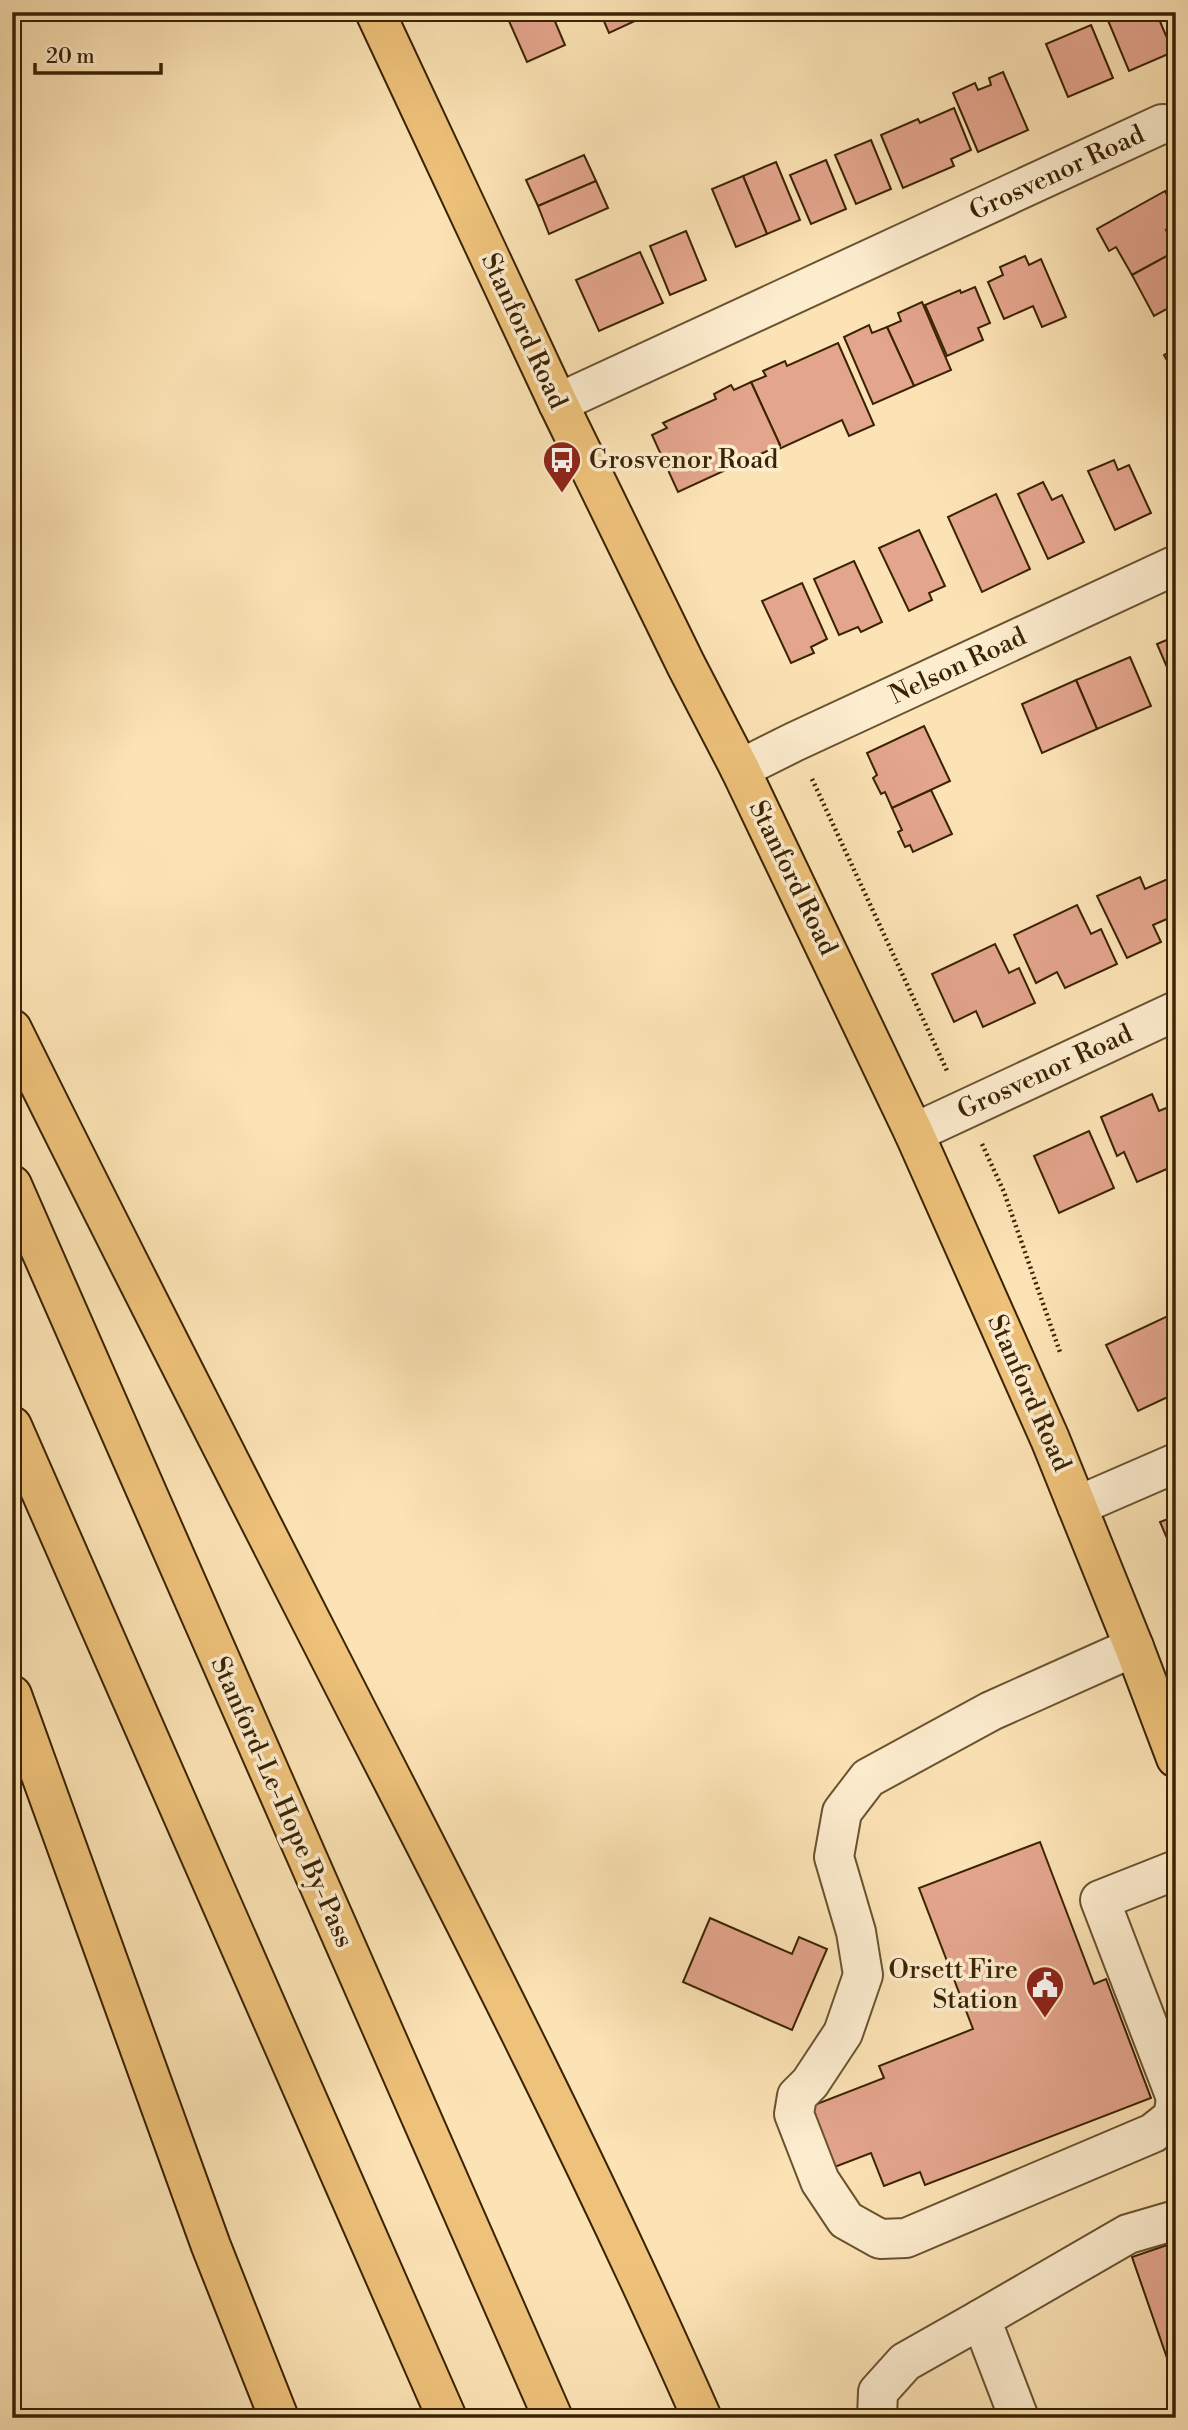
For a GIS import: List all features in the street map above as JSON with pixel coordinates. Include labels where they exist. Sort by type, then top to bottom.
[{"type":"main road","name":"Stanford Road","points":[[375,12],[558,403],[740,769],[914,1133],[1050,1439],[1176,1758]]},
{"type":"main road","points":[[12,1029],[121,1250],[565,2123],[702,2418]]},
{"type":"main road","name":"Stanford-Le-Hope By-Pass","points":[[12,1185],[553,2418]]},
{"type":"main road","points":[[12,1426],[447,2418]]},
{"type":"main road","points":[[12,1695],[211,2246],[279,2418]]},
{"type":"street","name":"Grosvenor Road","points":[[558,403],[1163,124],[1176,125]]},
{"type":"street","name":"Nelson Road","points":[[740,769],[1176,565]]},
{"type":"street","name":"Grosvenor Road","points":[[914,1133],[1176,1011]]},
{"type":"street","points":[[1077,1506],[1176,1463]]},
{"type":"street","points":[[1134,1647],[991,1711],[868,1778],[842,1812],[834,1857],[856,1932],[863,1975],[844,2033],[810,2083],[797,2095],[794,2114],[821,2180],[846,2220],[880,2239],[906,2238],[1153,2133],[1173,2117],[1176,2099],[1101,1900],[1176,1870]]},
{"type":"street","points":[[877,2418],[878,2392],[905,2362],[1128,2234],[1176,2220]]},
{"type":"street","points":[[981,2319],[1019,2418]]},
{"type":"building","points":[[505,12],[551,12],[565,45],[527,62]]},
{"type":"building","points":[[600,12],[649,12],[650,14],[609,33]]},
{"type":"building","points":[[659,12],[681,12],[663,21]]},
{"type":"building","points":[[1121,12],[1156,12],[1173,52],[1129,71],[1107,18]]},
{"type":"building","points":[[1091,25],[1113,78],[1068,97],[1046,44]]},
{"type":"building","points":[[1003,72],[1028,130],[978,152],[953,93],[975,83],[978,90],[991,85],[989,78]]},
{"type":"building","points":[[954,108],[971,150],[951,159],[954,166],[903,188],[881,135],[918,119],[920,123]]},
{"type":"building","points":[[871,140],[891,189],[856,204],[835,155]]},
{"type":"building","points":[[584,155],[596,181],[538,206],[526,180]]},
{"type":"building","points":[[826,160],[846,209],[811,224],[790,175]]},
{"type":"building","points":[[776,162],[800,220],[767,234],[743,176]]},
{"type":"building","points":[[743,176],[767,234],[736,247],[712,189]]},
{"type":"building","points":[[596,181],[608,208],[549,234],[538,206]]},
{"type":"building","points":[[1165,191],[1176,212],[1176,224],[1166,230],[1176,251],[1132,275],[1116,247],[1109,251],[1097,229]]},
{"type":"building","points":[[686,231],[706,280],[670,295],[650,246]]},
{"type":"building","points":[[1176,251],[1176,304],[1154,316],[1132,275]]},
{"type":"building","points":[[640,252],[663,303],[599,331],[576,280]]},
{"type":"building","points":[[1025,256],[1029,265],[1041,259],[1066,317],[1042,327],[1033,306],[1004,319],[988,282],[1003,275],[1000,267]]},
{"type":"building","points":[[975,287],[990,323],[978,328],[983,340],[947,356],[925,305],[960,290],[961,293]]},
{"type":"building","points":[[922,302],[951,370],[914,386],[887,327],[901,321],[898,313]]},
{"type":"building","points":[[869,325],[872,333],[887,327],[914,386],[873,404],[844,337]]},
{"type":"building","points":[[838,343],[874,425],[849,436],[842,420],[779,449],[780,445],[751,382],[766,376],[763,371],[785,361],[787,366]]},
{"type":"building","points":[[1176,348],[1176,369],[1173,371],[1164,355]]},
{"type":"building","points":[[751,382],[780,445],[678,492],[652,435],[667,428],[663,423],[716,399],[714,394],[731,385],[734,390]]},
{"type":"building","points":[[1114,460],[1118,470],[1129,465],[1151,513],[1115,530],[1088,471]]},
{"type":"building","points":[[1043,482],[1052,500],[1062,495],[1084,542],[1048,559],[1018,494]]},
{"type":"building","points":[[996,494],[1030,569],[982,592],[948,517]]},
{"type":"building","points":[[919,530],[945,586],[929,593],[932,600],[909,611],[879,548]]},
{"type":"building","points":[[854,561],[882,622],[861,632],[858,627],[839,635],[814,579]]},
{"type":"building","points":[[802,583],[827,639],[811,647],[814,653],[791,663],[762,601]]},
{"type":"building","points":[[1176,636],[1176,688],[1157,644]]},
{"type":"building","points":[[1130,657],[1151,706],[1097,729],[1076,680]]},
{"type":"building","points":[[1076,680],[1097,729],[1042,753],[1022,704]]},
{"type":"building","points":[[924,726],[950,781],[892,808],[885,792],[881,794],[873,778],[877,775],[867,753]]},
{"type":"building","points":[[931,790],[952,834],[913,852],[910,845],[905,847],[898,832],[902,830],[892,808]]},
{"type":"building","points":[[1140,877],[1145,889],[1170,878],[1176,891],[1176,915],[1153,925],[1161,942],[1127,958],[1097,896]]},
{"type":"building","points":[[1077,905],[1091,934],[1101,929],[1117,964],[1065,988],[1057,972],[1036,983],[1014,935]]},
{"type":"building","points":[[995,944],[1009,973],[1019,968],[1035,1003],[983,1027],[976,1011],[954,1022],[932,974]]},
{"type":"building","points":[[1152,1094],[1159,1111],[1176,1104],[1176,1165],[1137,1182],[1124,1152],[1117,1156],[1101,1117]]},
{"type":"building","points":[[1089,1131],[1114,1188],[1059,1213],[1034,1156]]},
{"type":"building","points":[[1170,1315],[1176,1328],[1176,1386],[1169,1390],[1172,1395],[1138,1411],[1106,1345]]},
{"type":"building","points":[[1176,1505],[1176,1559],[1160,1522],[1173,1517],[1169,1508]]},
{"type":"building","name":"Orsett Fire Station","points":[[1040,1842],[1094,1984],[1106,1979],[1151,2098],[925,2185],[920,2172],[884,2186],[871,2153],[832,2168],[809,2107],[884,2078],[879,2066],[973,2029],[919,1888]]},
{"type":"building","points":[[710,1918],[792,1954],[799,1937],[827,1949],[792,2030],[683,1982]]},
{"type":"building","points":[[1176,2242],[1176,2384],[1132,2257]]},
{"type":"place","name":"Grosvenor Road","points":[[562,494]]},
{"type":"place","name":"Orsett Fire Station","points":[[1045,2019]]}]
